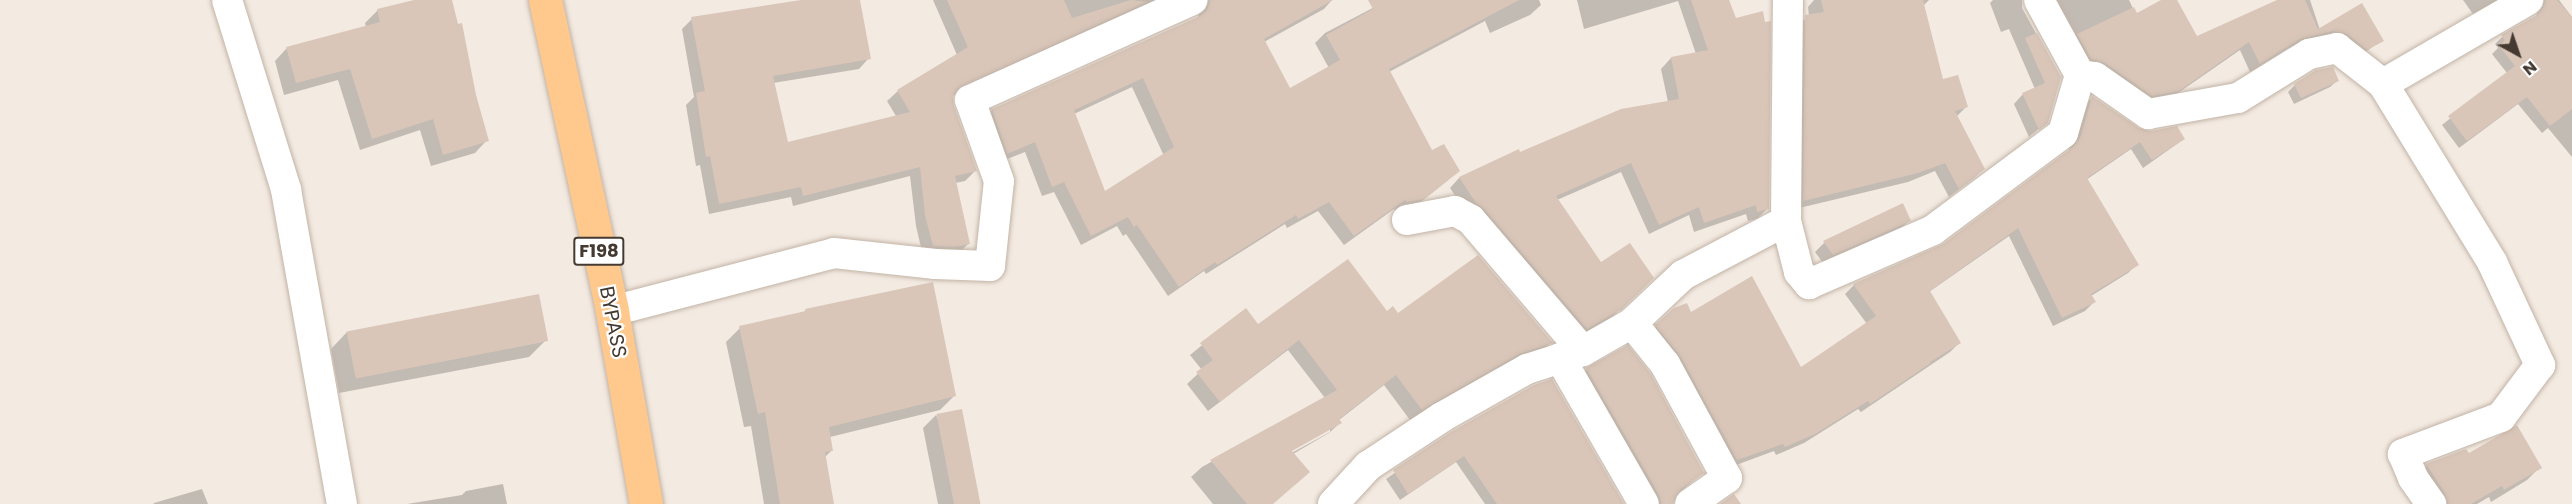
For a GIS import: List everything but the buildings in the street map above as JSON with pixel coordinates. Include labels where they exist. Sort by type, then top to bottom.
[{"type":"main road","name":"BYPASS","points":[[546,0],[612,311],[646,504]]},
{"type":"street","points":[[227,0],[286,190],[342,504]]},
{"type":"street","points":[[612,311],[834,253],[935,264],[990,266],[999,181],[970,100],[1193,0]]},
{"type":"street","points":[[1788,0],[1786,221],[1799,272],[1809,284],[1933,230],[2063,133],[2080,75],[2039,0]]},
{"type":"street","points":[[2382,84],[2528,0]]},
{"type":"street","points":[[2080,75],[2095,77],[2148,114],[2238,98],[2310,54],[2337,48],[2382,84],[2492,262],[2540,365],[2501,417],[2403,454],[2413,478],[2431,504]]},
{"type":"street","points":[[1407,220],[1455,211],[1471,220],[1571,355],[1644,504]]},
{"type":"street","points":[[1333,504],[1368,466],[1442,417],[1527,369],[1571,355],[1632,323],[1683,275],[1786,221]]},
{"type":"street","points":[[1632,323],[1665,364],[1727,478],[1690,504]]}]
